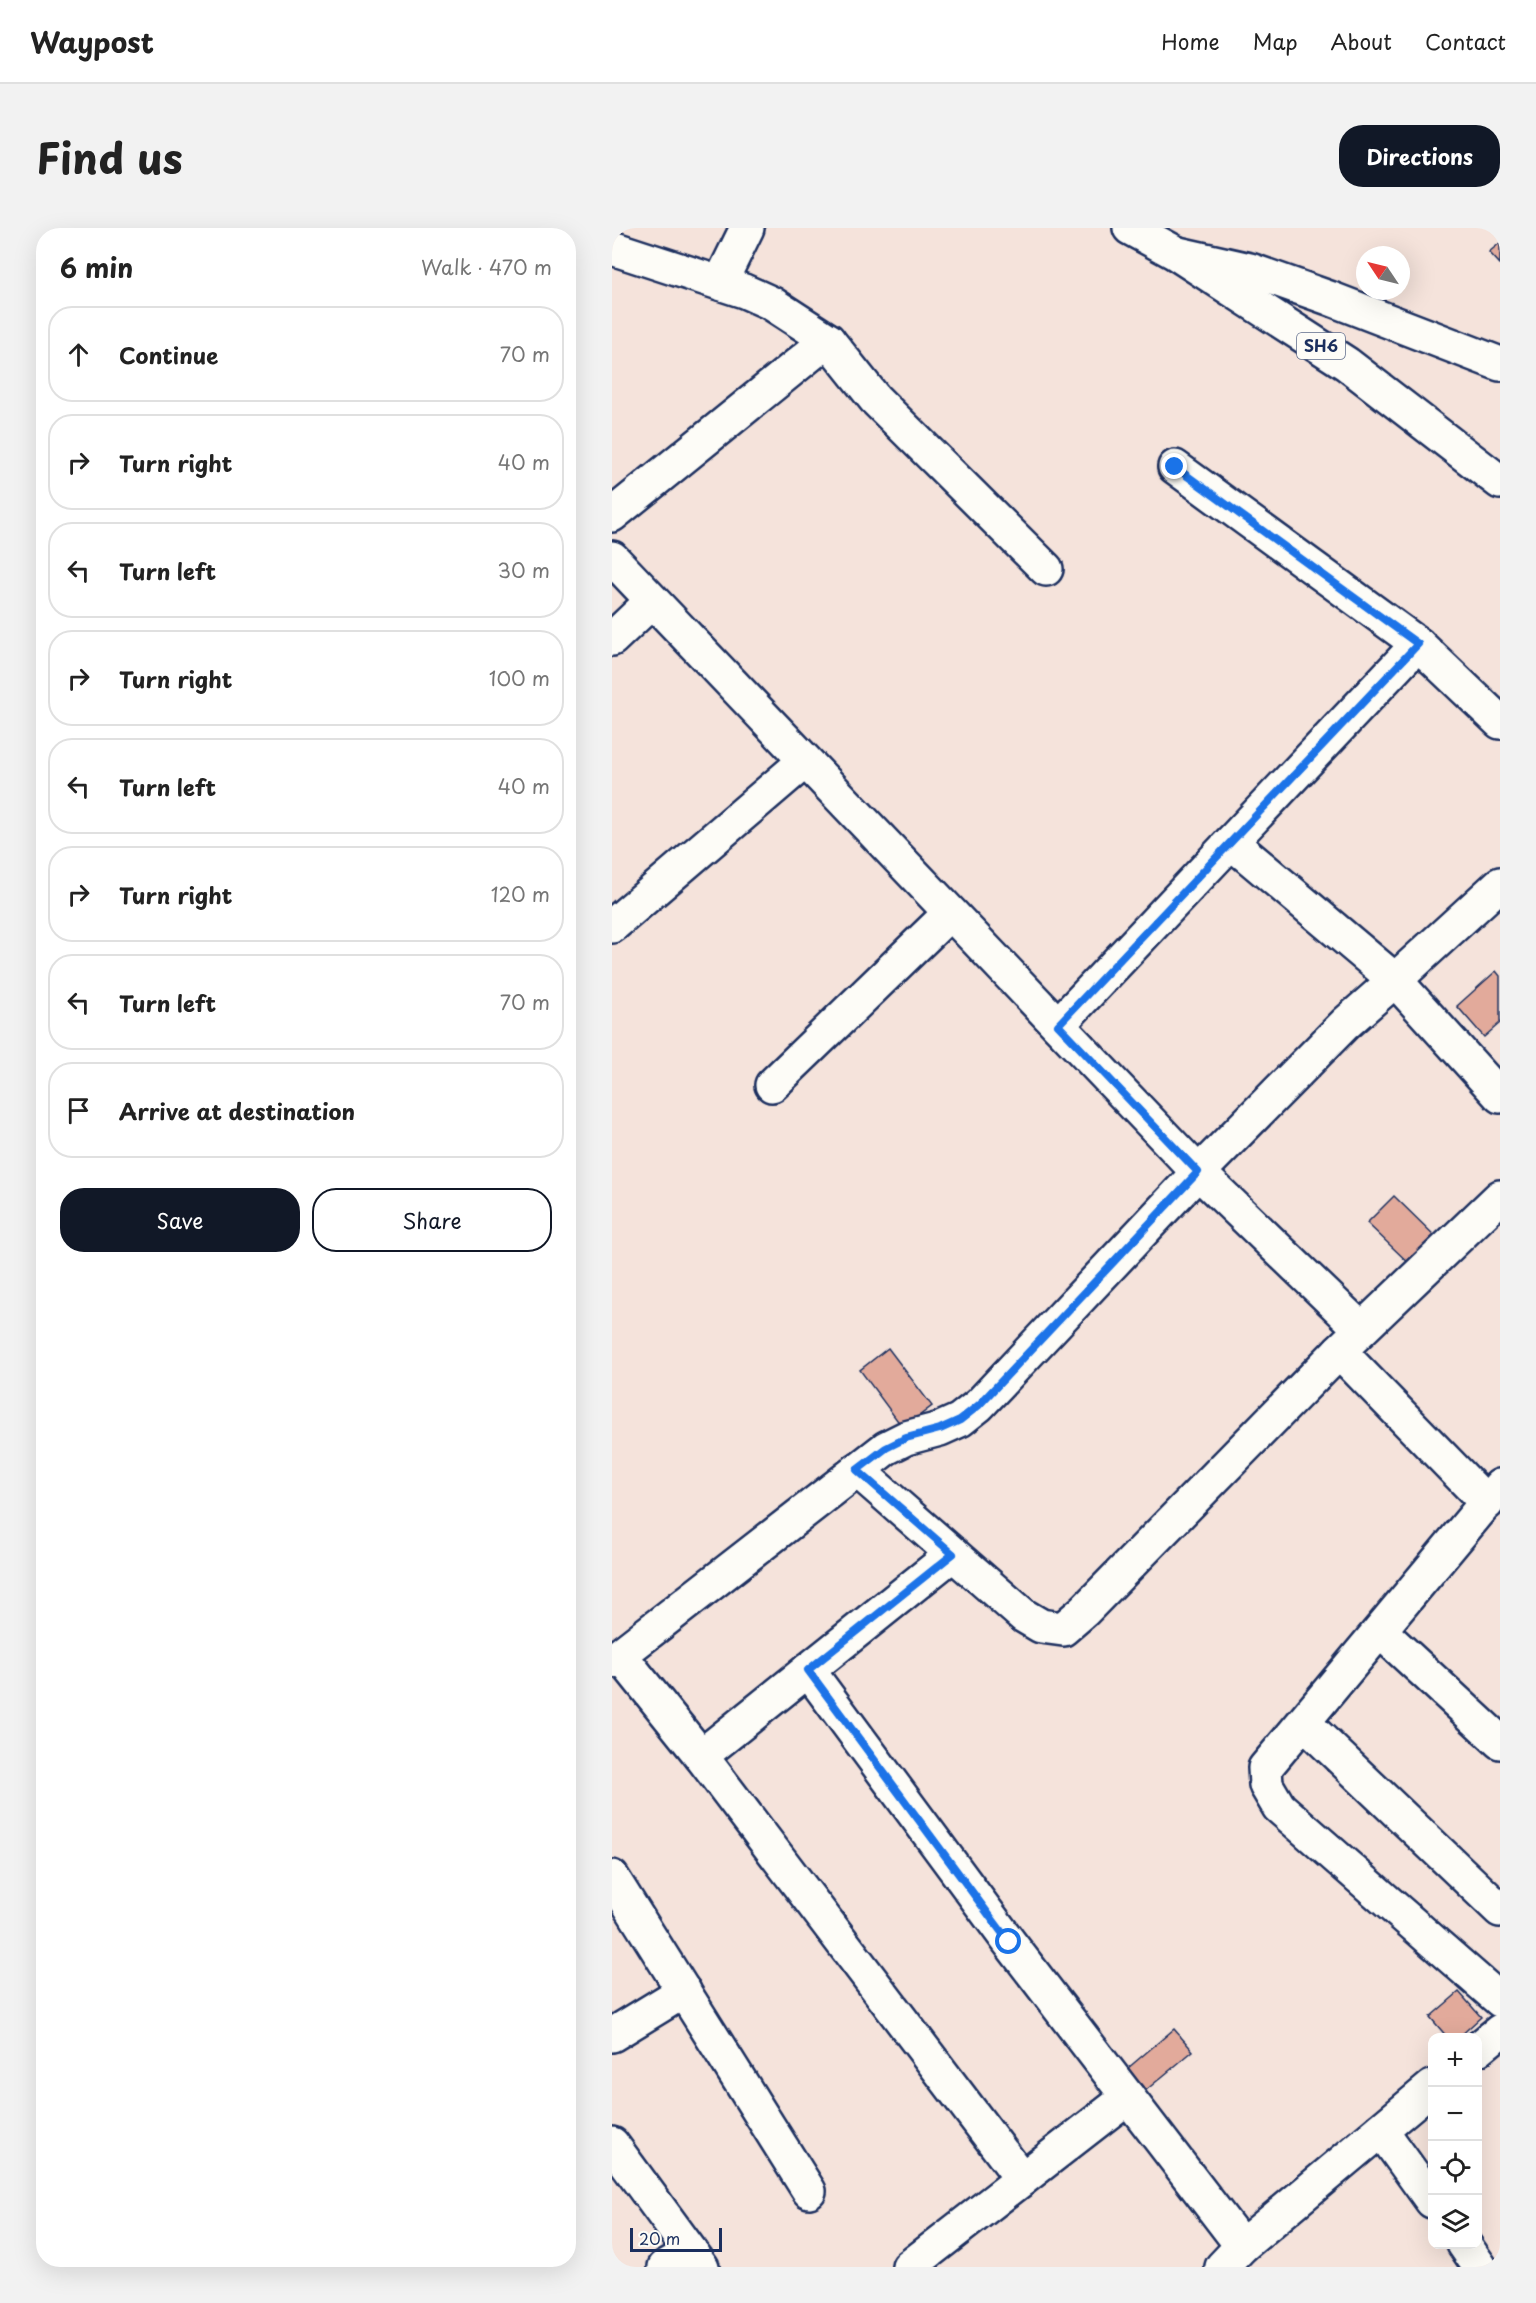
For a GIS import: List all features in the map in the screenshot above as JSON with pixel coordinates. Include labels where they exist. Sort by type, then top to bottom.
[{"type":"street","points":[[720,283],[747,228]]},
{"type":"street","name":"SH6","points":[[1130,228],[1174,252],[1347,364],[1500,482]]},
{"type":"street","points":[[612,248],[744,291],[771,303],[828,340],[875,399],[1046,568]]},
{"type":"street","points":[[1174,252],[1250,270],[1500,364]]},
{"type":"street","points":[[612,515],[828,340]]},
{"type":"street","points":[[1175,467],[1418,644],[1500,722]]},
{"type":"street","points":[[612,558],[651,602],[1198,1172],[1493,1494],[1266,1768],[1266,1785],[1279,1807],[1500,2000]]},
{"type":"street","points":[[612,639],[651,602]]},
{"type":"street","points":[[1058,1025],[1418,644]]},
{"type":"street","points":[[612,926],[805,762]]},
{"type":"street","points":[[1231,842],[1395,981],[1500,1096]]},
{"type":"street","points":[[1022,2179],[701,1755],[616,1658],[886,1448],[906,1438],[940,1429],[960,1420],[979,1405],[1198,1172],[1345,1024],[1500,884]]},
{"type":"street","points":[[772,1084],[950,913]]},
{"type":"street","points":[[857,1470],[1024,1616],[1041,1626],[1063,1629],[1084,1611],[1350,1340],[1500,1197]]},
{"type":"street","points":[[701,1755],[953,1554]]},
{"type":"street","points":[[1380,1631],[1500,1742]]},
{"type":"street","points":[[808,1670],[1009,1942],[1128,2097],[1232,2256],[1428,2090]]},
{"type":"street","points":[[1304,1723],[1500,1910]]},
{"type":"street","points":[[614,1883],[809,2191]]},
{"type":"street","points":[[612,2035],[684,1991]]},
{"type":"street","points":[[1482,2046],[1500,2031]]},
{"type":"street","points":[[909,2267],[1128,2097]]},
{"type":"street","points":[[1381,2130],[1428,2195]]},
{"type":"street","points":[[612,2144],[686,2262]]},
{"type":"street","points":[[1467,2249],[1480,2267]]},
{"type":"building","points":[[1500,243],[1500,264],[1489,252]]},
{"type":"building","points":[[1496,971],[1500,976],[1500,1023],[1484,1037],[1457,1006]]},
{"type":"building","points":[[1394,1196],[1442,1243],[1416,1270],[1367,1223]]},
{"type":"building","points":[[888,1348],[932,1406],[903,1428],[860,1370]]},
{"type":"building","points":[[1459,1992],[1481,2017],[1463,2033],[1444,2033],[1430,2017]]},
{"type":"building","points":[[1174,2029],[1193,2051],[1139,2096],[1121,2074]]},
{"type":"route","points":[[1009,1942],[808,1670],[953,1554],[857,1470],[886,1448],[906,1438],[940,1429],[960,1420],[979,1405],[1198,1172],[1058,1025],[1418,644],[1175,467]]}]
